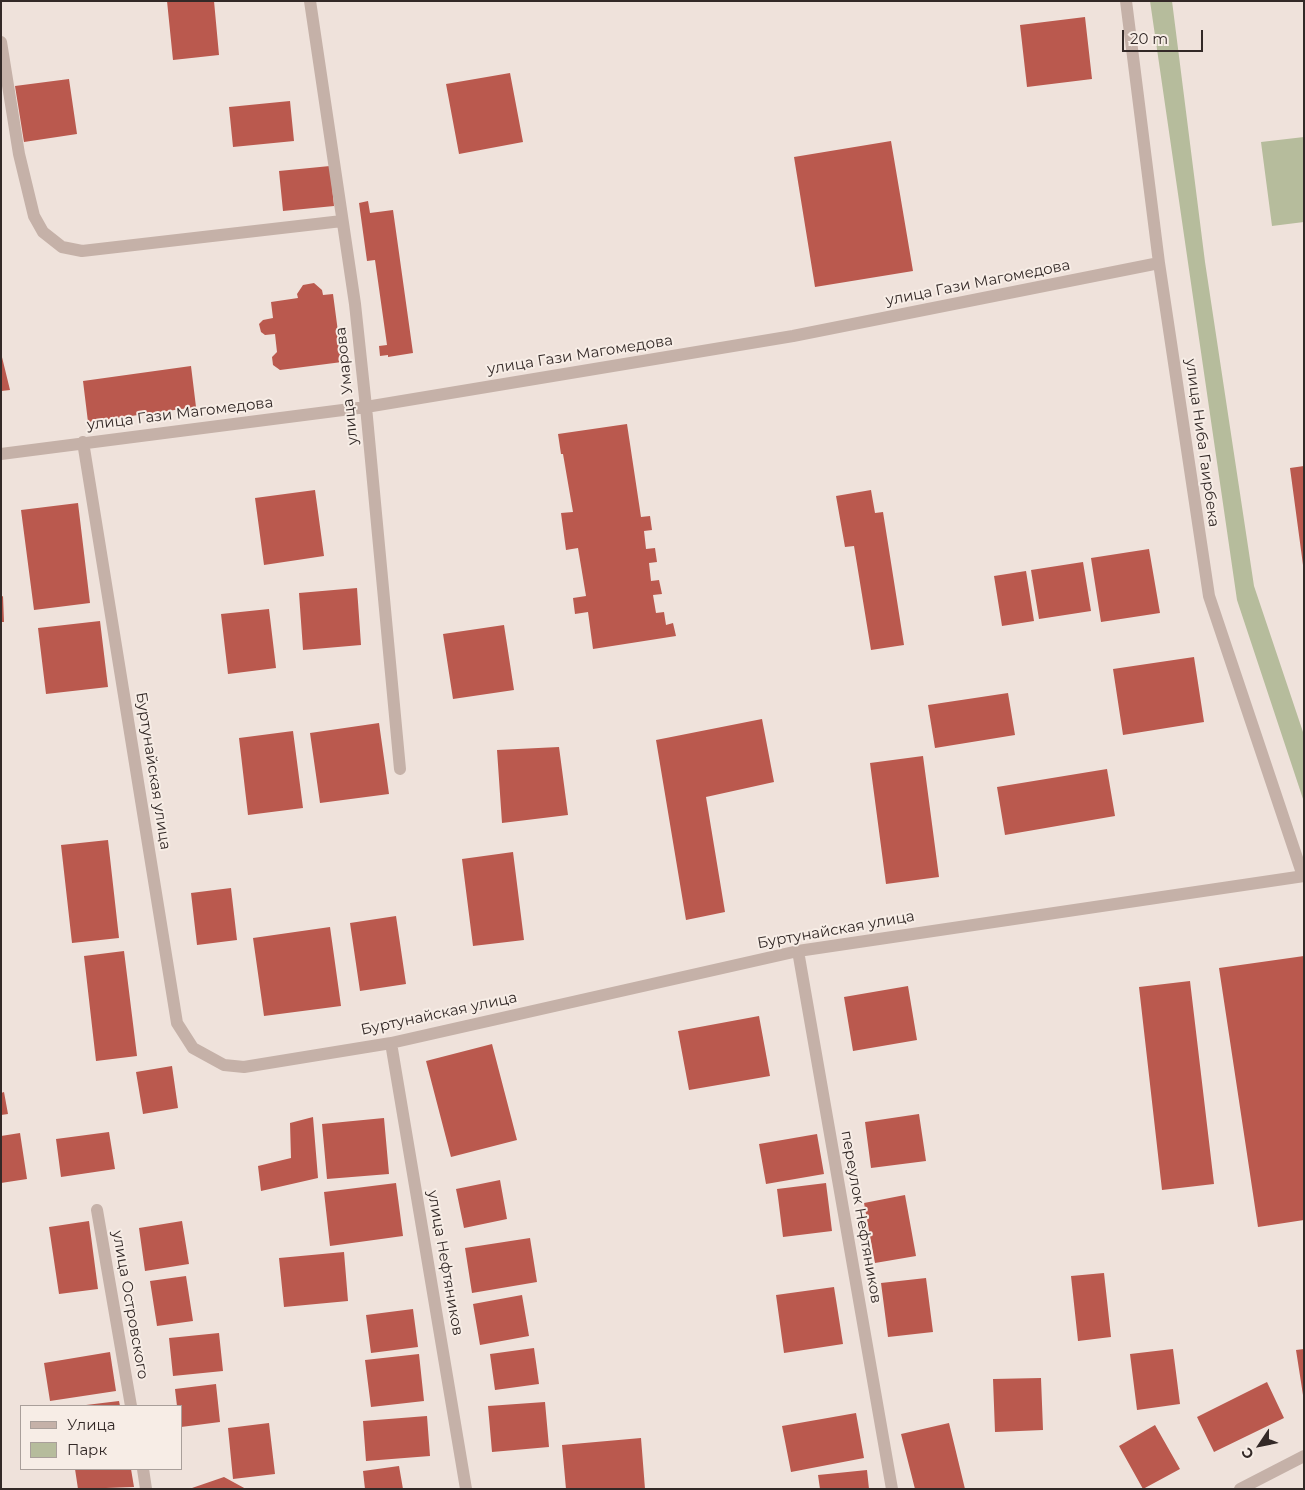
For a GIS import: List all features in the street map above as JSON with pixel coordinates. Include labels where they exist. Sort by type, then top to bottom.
[{"type":"street","name":"улица Умарова","points":[[310,1],[355,304],[400,769]]},
{"type":"street","name":"улица Ниба Гаирбека","points":[[1126,1],[1159,263],[1209,596],[1304,876]]},
{"type":"street","points":[[1,42],[19,154],[34,216],[43,232],[62,247],[82,251],[342,221]]},
{"type":"street","name":"улица Гази Магомедова","points":[[1,454],[82,442],[366,408],[794,336],[1159,263]]},
{"type":"street","name":"Буртунайская улица","points":[[82,442],[177,1022],[193,1048],[224,1065],[244,1067],[391,1043],[798,951],[1304,876]]},
{"type":"street","name":"переулок Нефтяников","points":[[798,951],[892,1489]]},
{"type":"street","name":"улица Нефтяников","points":[[391,1043],[466,1489]]},
{"type":"street","name":"улица Островского","points":[[97,1210],[132,1405]]},
{"type":"street","points":[[1240,1489],[1304,1456]]},
{"type":"street","points":[[142,1470],[146,1489]]},
{"type":"green space","points":[[1150,1],[1172,1],[1205,262],[1254,586],[1304,735],[1304,802],[1237,600]]},
{"type":"green space","points":[[1304,137],[1304,222],[1272,226],[1261,142]]},
{"type":"building","points":[[167,1],[214,1],[219,55],[173,60]]},
{"type":"building","points":[[1085,17],[1092,79],[1027,87],[1020,25]]},
{"type":"building","points":[[510,73],[523,142],[459,154],[446,84]]},
{"type":"building","points":[[69,79],[77,134],[24,142],[15,86]]},
{"type":"building","points":[[290,101],[294,141],[233,147],[229,107]]},
{"type":"building","points":[[891,141],[913,271],[815,287],[794,157]]},
{"type":"building","points":[[330,166],[334,206],[283,211],[279,171]]},
{"type":"building","points":[[368,201],[370,213],[393,210],[413,353],[388,357],[388,355],[380,356],[379,346],[387,345],[375,260],[367,261],[359,203]]},
{"type":"building","points":[[314,283],[322,290],[323,295],[333,294],[342,362],[280,370],[273,365],[272,357],[277,352],[275,334],[265,335],[261,332],[259,324],[263,320],[273,318],[271,302],[298,298],[297,294],[303,285]]},
{"type":"building","points":[[1,353],[10,390],[1,391]]},
{"type":"building","points":[[191,366],[196,407],[88,422],[83,381]]},
{"type":"building","points":[[627,424],[641,517],[650,516],[652,530],[644,531],[646,549],[655,548],[657,562],[649,563],[651,581],[659,580],[662,594],[653,595],[656,613],[664,612],[666,625],[673,623],[676,636],[593,649],[588,612],[575,614],[573,598],[586,596],[578,548],[566,550],[561,513],[573,512],[558,434]]},
{"type":"building","points":[[1304,466],[1304,565],[1303,565],[1290,468]]},
{"type":"building","points":[[315,490],[324,556],[264,565],[255,498]]},
{"type":"building","points":[[871,490],[875,513],[883,512],[904,645],[871,650],[854,546],[845,547],[836,496]]},
{"type":"building","points":[[78,503],[90,603],[34,610],[21,510]]},
{"type":"building","points":[[1149,549],[1160,613],[1101,622],[1091,558]]},
{"type":"building","points":[[1083,562],[1091,611],[1039,619],[1031,570]]},
{"type":"building","points":[[1026,571],[1034,621],[1002,626],[994,576]]},
{"type":"building","points":[[357,588],[361,645],[303,650],[299,593]]},
{"type":"building","points":[[3,596],[4,622],[1,622],[1,597]]},
{"type":"building","points":[[269,609],[276,668],[228,674],[221,614]]},
{"type":"building","points":[[100,621],[108,687],[46,694],[38,628]]},
{"type":"building","points":[[504,625],[514,690],[453,699],[443,634]]},
{"type":"building","points":[[1194,657],[1204,722],[1123,735],[1113,669]]},
{"type":"building","points":[[1008,693],[1015,735],[935,748],[928,705]]},
{"type":"building","points":[[762,719],[774,782],[706,797],[725,912],[686,920],[656,740]]},
{"type":"building","points":[[379,723],[389,794],[320,803],[310,733]]},
{"type":"building","points":[[293,731],[303,808],[248,815],[239,738]]},
{"type":"building","points":[[559,747],[568,815],[502,823],[497,750]]},
{"type":"building","points":[[923,756],[939,877],[886,884],[870,763]]},
{"type":"building","points":[[1107,769],[1115,816],[1005,835],[997,787]]},
{"type":"building","points":[[108,840],[119,938],[72,943],[61,845]]},
{"type":"building","points":[[513,852],[524,940],[473,946],[462,859]]},
{"type":"building","points":[[231,888],[237,940],[197,945],[191,893]]},
{"type":"building","points":[[396,916],[406,984],[360,991],[350,923]]},
{"type":"building","points":[[330,927],[341,1006],[264,1016],[253,938]]},
{"type":"building","points":[[124,951],[137,1056],[96,1061],[84,956]]},
{"type":"building","points":[[1304,956],[1304,1220],[1258,1227],[1219,968]]},
{"type":"building","points":[[1190,981],[1214,1184],[1162,1190],[1139,987]]},
{"type":"building","points":[[908,986],[917,1040],[853,1051],[844,997]]},
{"type":"building","points":[[759,1016],[770,1076],[689,1090],[678,1031]]},
{"type":"building","points":[[492,1044],[517,1140],[451,1157],[426,1061]]},
{"type":"building","points":[[172,1066],[178,1108],[143,1114],[136,1072]]},
{"type":"building","points":[[4,1092],[8,1114],[1,1115],[1,1093]]},
{"type":"building","points":[[919,1114],[926,1161],[871,1168],[865,1122]]},
{"type":"building","points":[[313,1117],[318,1178],[261,1191],[258,1166],[291,1158],[290,1123]]},
{"type":"building","points":[[384,1118],[389,1174],[327,1179],[322,1124]]},
{"type":"building","points":[[109,1132],[115,1169],[61,1177],[56,1139]]},
{"type":"building","points":[[20,1133],[27,1179],[1,1183],[1,1136]]},
{"type":"building","points":[[817,1134],[824,1174],[766,1184],[759,1144]]},
{"type":"building","points":[[500,1180],[507,1219],[464,1228],[456,1189]]},
{"type":"building","points":[[396,1183],[403,1236],[330,1246],[324,1192]]},
{"type":"building","points":[[826,1183],[832,1231],[783,1237],[777,1189]]},
{"type":"building","points":[[905,1195],[916,1256],[875,1263],[864,1203]]},
{"type":"building","points":[[89,1221],[98,1289],[59,1294],[49,1227]]},
{"type":"building","points":[[182,1221],[189,1264],[145,1271],[139,1228]]},
{"type":"building","points":[[530,1238],[537,1282],[472,1293],[465,1248]]},
{"type":"building","points":[[344,1252],[348,1301],[284,1307],[279,1258]]},
{"type":"building","points":[[1104,1273],[1111,1337],[1078,1341],[1071,1276]]},
{"type":"building","points":[[186,1276],[193,1321],[157,1326],[150,1281]]},
{"type":"building","points":[[926,1278],[933,1332],[888,1337],[881,1283]]},
{"type":"building","points":[[834,1287],[843,1344],[784,1353],[776,1295]]},
{"type":"building","points":[[522,1295],[529,1336],[480,1345],[473,1304]]},
{"type":"building","points":[[413,1309],[418,1347],[371,1353],[366,1315]]},
{"type":"building","points":[[219,1333],[223,1371],[173,1376],[169,1338]]},
{"type":"building","points":[[534,1348],[539,1384],[495,1390],[490,1354]]},
{"type":"building","points":[[1173,1349],[1180,1404],[1137,1410],[1130,1354]]},
{"type":"building","points":[[1304,1349],[1304,1395],[1303,1395],[1296,1350]]},
{"type":"building","points":[[110,1352],[116,1391],[50,1401],[44,1363]]},
{"type":"building","points":[[419,1354],[424,1401],[371,1407],[365,1360]]},
{"type":"building","points":[[1041,1378],[1043,1430],[995,1432],[993,1379]]},
{"type":"building","points":[[1267,1382],[1284,1418],[1214,1452],[1197,1417]]},
{"type":"building","points":[[216,1384],[220,1422],[182,1427],[182,1405],[177,1405],[175,1389]]},
{"type":"building","points":[[119,1401],[120,1405],[86,1405]]},
{"type":"building","points":[[545,1402],[549,1447],[492,1452],[488,1406]]},
{"type":"building","points":[[856,1413],[864,1458],[791,1472],[782,1426]]},
{"type":"building","points":[[427,1416],[430,1456],[366,1461],[363,1421]]},
{"type":"building","points":[[269,1423],[275,1474],[233,1479],[228,1428]]},
{"type":"building","points":[[949,1423],[965,1489],[915,1489],[901,1434]]},
{"type":"building","points":[[1155,1425],[1180,1469],[1143,1489],[1119,1446]]},
{"type":"building","points":[[641,1438],[645,1489],[566,1489],[562,1445]]},
{"type":"building","points":[[399,1466],[403,1489],[365,1489],[363,1471]]},
{"type":"building","points":[[75,1470],[131,1470],[134,1487],[78,1489]]},
{"type":"building","points":[[867,1470],[869,1489],[820,1489],[818,1475]]},
{"type":"building","points":[[224,1477],[246,1489],[192,1489],[192,1488]]}]
